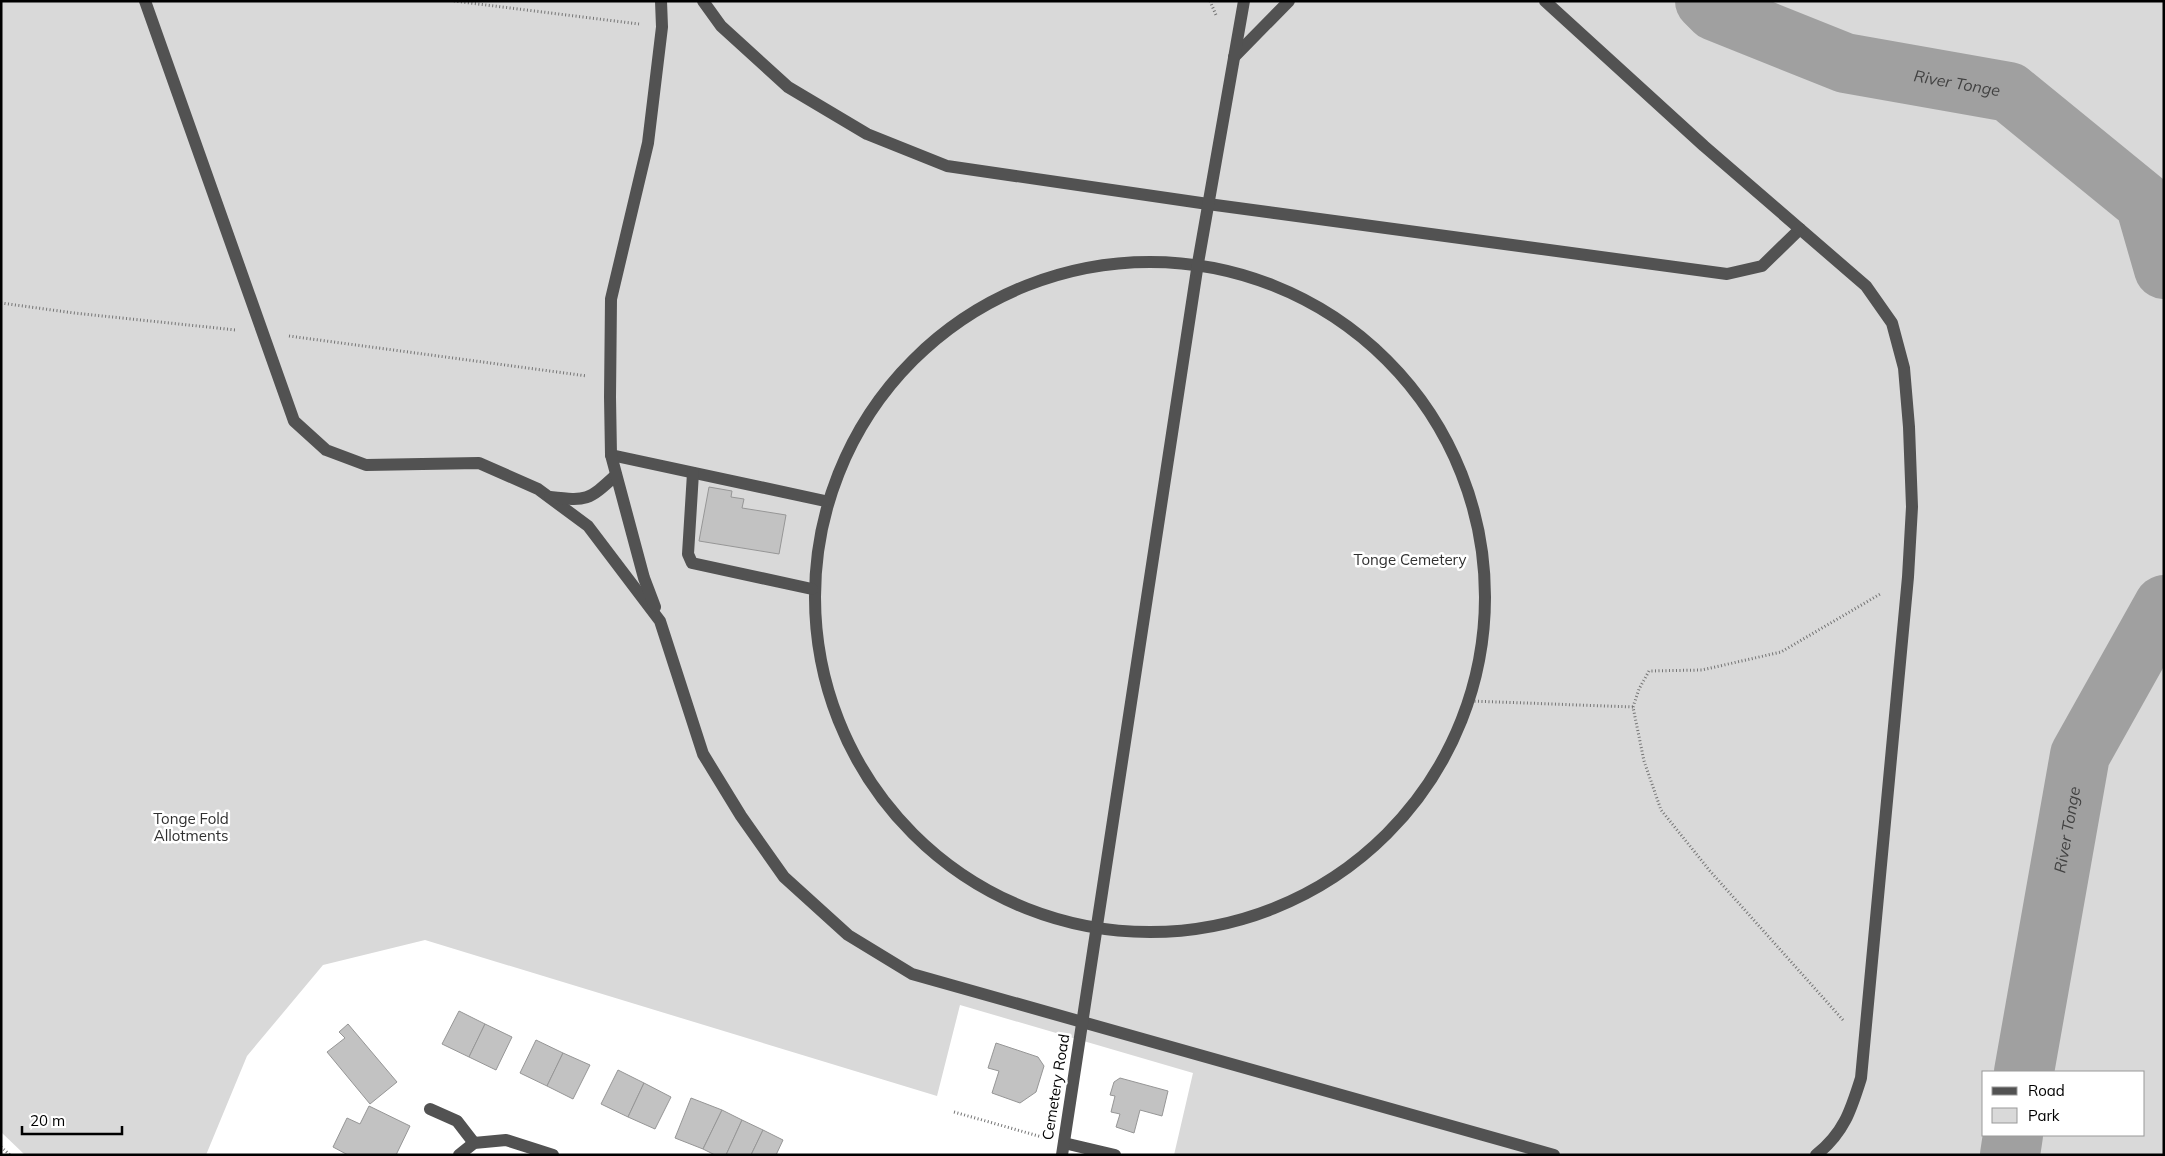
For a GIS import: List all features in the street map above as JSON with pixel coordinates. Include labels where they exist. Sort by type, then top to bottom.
[{"type":"street","points":[[145,1],[294,421],[326,450],[366,465],[479,463],[538,489],[588,526],[660,620]]},
{"type":"street","points":[[661,1],[662,27],[648,144],[611,299],[611,455],[644,578],[660,620],[703,754],[741,816],[784,876],[848,935],[912,974],[1554,1155]]},
{"type":"street","points":[[703,1],[721,26],[788,87],[867,134],[947,166],[1208,204],[1727,274],[1762,266],[1800,229]]},
{"type":"street","name":"Cemetery Road","points":[[1063,1149],[1198,263],[1244,1]]},
{"type":"street","points":[[1234,57],[1290,1]]},
{"type":"street","points":[[1545,1],[1697,140],[1866,286],[1892,323],[1904,368],[1909,427],[1912,507],[1908,577],[1861,1078],[1850,1115],[1828,1146],[1816,1155]]},
{"type":"street","points":[[1102,263],[1198,263],[1292,290],[1373,344],[1436,418],[1476,508],[1487,604],[1471,701],[1429,786],[1365,857],[1284,906],[1201,929],[1192,931],[1097,930],[1005,901],[924,848],[862,774],[824,685],[812,590],[825,501],[865,414],[928,341],[1009,290],[1102,263]]},
{"type":"street","points":[[611,455],[825,501]]},
{"type":"street","points":[[693,473],[688,554],[692,563],[812,590]]},
{"type":"street","points":[[548,497],[579,500],[596,494],[616,475]]},
{"type":"street","points":[[430,1109],[457,1121],[474,1143]]},
{"type":"street","points":[[459,1155],[474,1143],[506,1140],[553,1155]]},
{"type":"street","points":[[1063,1149],[1115,1155]]},
{"type":"path","points":[[454,1],[662,27]]},
{"type":"path","points":[[1,303],[74,313],[263,333],[586,375],[610,397]]},
{"type":"path","points":[[1864,1043],[1710,871],[1661,810],[1644,761],[1633,707],[1639,689],[1649,671],[1702,670],[1781,652],[1908,577]]},
{"type":"path","points":[[1471,701],[1633,707]]},
{"type":"path","points":[[954,1112],[1063,1149]]},
{"type":"path","points":[[1,1147],[10,1155]]},
{"type":"green space","name":"Tonge Cemetery","points":[[1,1],[2164,1],[2164,1155],[1174,1155],[1193,1073],[960,1005],[937,1096],[425,940],[323,965],[247,1056],[206,1155],[25,1155],[1,1132]]},
{"type":"building","points":[[709,487],[732,491],[731,497],[744,499],[742,508],[786,515],[779,554],[699,541]]},
{"type":"building","points":[[459,1011],[485,1024],[469,1057],[442,1044]]},
{"type":"building","points":[[348,1024],[397,1082],[370,1104],[327,1052],[345,1038],[339,1032]]},
{"type":"building","points":[[485,1024],[512,1037],[496,1070],[469,1057]]},
{"type":"building","points":[[536,1040],[563,1053],[547,1086],[520,1073]]},
{"type":"building","points":[[996,1043],[1038,1057],[1044,1066],[1036,1092],[1020,1103],[992,1093],[999,1071],[988,1068]]},
{"type":"building","points":[[563,1053],[590,1065],[573,1099],[547,1086]]},
{"type":"building","points":[[618,1070],[644,1083],[628,1117],[601,1104]]},
{"type":"building","points":[[1120,1078],[1168,1091],[1162,1116],[1140,1110],[1134,1133],[1116,1127],[1120,1114],[1111,1112],[1115,1096],[1110,1095],[1114,1082]]},
{"type":"building","points":[[644,1083],[671,1097],[655,1129],[628,1117]]},
{"type":"building","points":[[691,1098],[722,1110],[703,1149],[675,1138]]},
{"type":"building","points":[[369,1106],[410,1126],[396,1155],[348,1155],[333,1147],[347,1118],[360,1124]]},
{"type":"building","points":[[722,1110],[742,1120],[726,1155],[715,1155],[703,1149]]},
{"type":"building","points":[[742,1120],[763,1130],[751,1155],[726,1155]]},
{"type":"building","points":[[763,1130],[783,1140],[776,1155],[751,1155]]},
{"type":"waterway","name":"River Tonge","points":[[1705,1],[1715,11],[1845,63],[2009,92],[2145,203],[2164,269]]},
{"type":"waterway","name":"River Tonge","points":[[2024,1071],[2080,755],[2164,605]]},
{"type":"waterway","name":"River Tonge","points":[[2010,1155],[2013,1136]]},
{"type":"park label","name":"Tonge Fold Allotments","points":[[191,828]]}]
